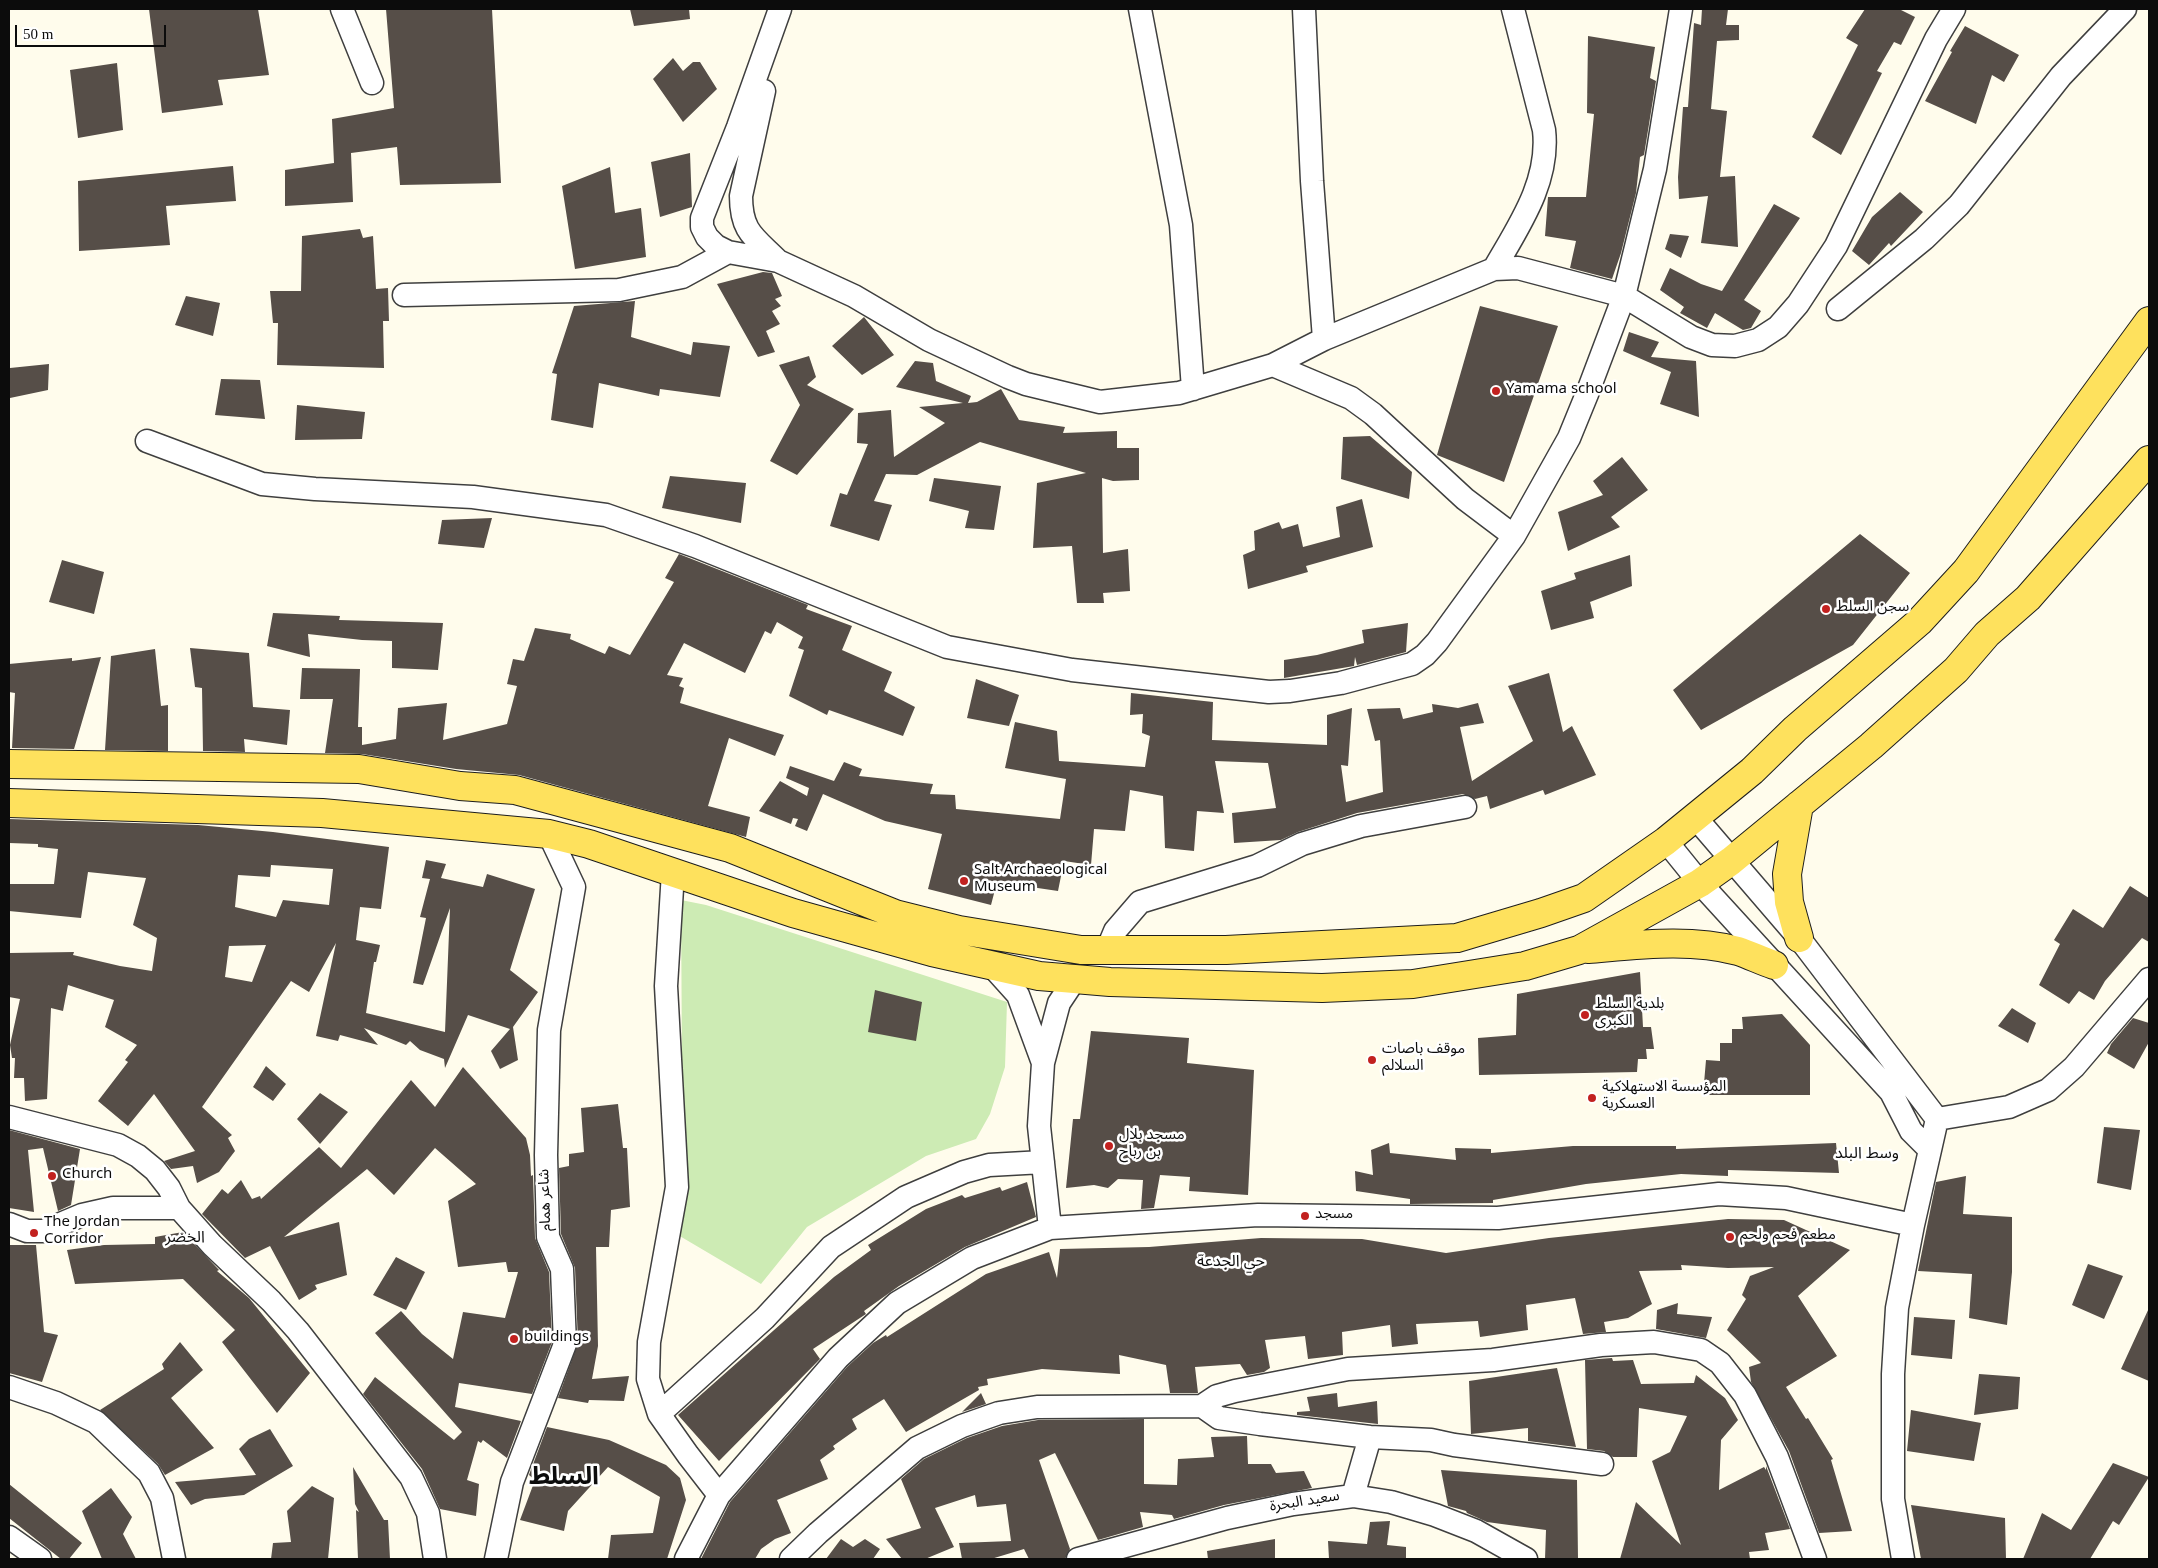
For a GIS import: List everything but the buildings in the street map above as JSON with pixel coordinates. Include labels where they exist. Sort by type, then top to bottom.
[{"type":"main road","points":[[9,764],[359,770],[460,786],[515,790],[609,816],[631,819],[730,848],[895,914],[959,930],[1081,950],[1226,950],[1458,938],[1584,898],[1666,841],[1752,771],[1795,729],[1919,622],[1966,571],[2149,321]]},
{"type":"main road","points":[[1579,950],[1700,883],[1731,861],[1871,746],[1956,670],[1987,634],[2028,598],[2149,460]]},
{"type":"main road","points":[[9,803],[322,813],[549,834],[589,844],[793,913],[932,952],[1039,976],[1322,988],[1413,984],[1525,966],[1579,950],[1649,945],[1696,945],[1738,951],[1774,965]]},
{"type":"main road","points":[[1799,805],[1787,874],[1789,902],[1799,938]]},
{"type":"main road","points":[[672,872],[677,834]]},
{"type":"street","points":[[342,9],[372,83]]},
{"type":"street","points":[[1140,9],[1181,226],[1193,389]]},
{"type":"street","points":[[1304,9],[1312,181],[1324,339]]},
{"type":"street","points":[[1494,269],[1530,204],[1541,176],[1546,147],[1544,130],[1513,9]]},
{"type":"street","points":[[147,441],[262,484],[315,489],[473,497],[606,515],[695,546],[947,648],[1072,670],[1269,692],[1290,691],[1341,683],[1412,664],[1425,655],[1437,642],[1514,536],[1568,438],[1624,296],[1655,169],[1682,9]]},
{"type":"street","points":[[777,17],[738,128],[702,218],[702,227],[707,237],[716,246],[728,252],[778,261],[854,296],[930,340],[1026,384],[1100,402],[1160,397],[1273,365],[1324,339],[1494,269],[1518,268],[1624,296],[1691,337],[1712,345],[1735,346],[1758,340],[1778,328],[1816,279],[1836,246],[1936,39],[1954,9]]},
{"type":"street","points":[[1838,309],[1924,240],[1959,205],[2061,76],[2125,9]]},
{"type":"street","points":[[777,17],[772,53],[741,196],[743,222],[749,232],[778,261]]},
{"type":"street","points":[[404,296],[618,290],[682,277],[728,252]]},
{"type":"street","points":[[1273,365],[1351,398],[1373,414],[1465,499],[1514,536]]},
{"type":"street","points":[[1107,950],[1115,931],[1140,902],[1258,866],[1302,844],[1361,826],[1465,807]]},
{"type":"street","points":[[1695,817],[1799,938],[1937,1119]]},
{"type":"street","name":"شاعر همام","points":[[496,1559],[512,1482],[565,1344],[562,1269],[548,1237],[546,1155],[549,1030],[574,886],[549,834]]},
{"type":"street","points":[[1666,841],[1700,883],[1891,1092],[1911,1131],[1929,1149]]},
{"type":"street","points":[[672,872],[666,986],[678,1186],[647,1360],[648,1379],[659,1414],[693,1462],[719,1494]]},
{"type":"street","points":[[991,965],[1018,995],[1043,1063]]},
{"type":"street","points":[[1050,1228],[1039,1126],[1043,1063],[1059,1003],[1075,979]]},
{"type":"street","points":[[1937,1119],[2009,1107],[2048,1090],[2074,1067],[2149,979]]},
{"type":"street","points":[[9,1117],[118,1145],[138,1156],[155,1170],[169,1188],[179,1208],[212,1245],[271,1301],[298,1331],[411,1477],[428,1513],[435,1559]]},
{"type":"street","points":[[1903,1559],[1893,1499],[1893,1374],[1897,1308],[1929,1149],[1937,1119]]},
{"type":"street","points":[[659,1414],[765,1318],[831,1247],[906,1197],[964,1172],[989,1166],[1044,1162]]},
{"type":"street","points":[[686,1559],[719,1494],[838,1358],[898,1303],[972,1258],[1050,1228],[1258,1215],[1498,1218],[1719,1194],[1786,1198],[1913,1225]]},
{"type":"street","points":[[9,1224],[27,1231],[44,1231],[82,1215],[113,1208],[179,1208]]},
{"type":"street","points":[[791,1559],[818,1533],[917,1448],[962,1426],[999,1413],[1038,1407],[1202,1406],[1218,1396],[1235,1391],[1348,1369],[1493,1360],[1601,1345],[1654,1342],[1701,1350],[1720,1363],[1744,1395],[1777,1457],[1815,1559]]},
{"type":"street","points":[[9,1386],[56,1403],[96,1422],[149,1473],[162,1498],[174,1559]]},
{"type":"street","points":[[1202,1406],[1219,1418],[1370,1438],[1431,1440],[1454,1445],[1602,1464]]},
{"type":"street","points":[[1353,1496],[1370,1438]]},
{"type":"street","name":"سعيد البحرة","points":[[1078,1559],[1226,1518],[1293,1504],[1353,1496],[1391,1502],[1435,1514],[1476,1531],[1526,1559]]},
{"type":"street","points":[[9,1537],[40,1559]]},
{"type":"green space","points":[[681,900],[706,905],[1007,1002],[1005,1067],[990,1114],[976,1139],[926,1156],[807,1227],[761,1284],[678,1235],[682,1068]]},
{"type":"place","name":"Yamama school","points":[[1496,391]]},
{"type":"place","name":"سجن السلط","points":[[1826,609]]},
{"type":"place","name":"Salt Archaeological Museum","points":[[964,881]]},
{"type":"place","name":"بلدية السلط الكبرى","points":[[1585,1015]]},
{"type":"place","name":"موقف باصات السلالم","points":[[1372,1060]]},
{"type":"place","name":"المؤسسة الاستهلاكية العسكرية","points":[[1592,1098]]},
{"type":"place","name":"مسجد بلال بن رباح","points":[[1109,1146]]},
{"type":"place","name":"Church","points":[[52,1176]]},
{"type":"place","name":"مسجد","points":[[1305,1216]]},
{"type":"place","name":"The Jordan Corridor","points":[[34,1233]]},
{"type":"place","name":"مطعم فحم ولحم","points":[[1730,1237]]},
{"type":"place","name":"buildings","points":[[514,1339]]},
{"type":"district","name":"وسط البلد","points":[[1867,1156]]},
{"type":"district","name":"الخضر","points":[[185,1240]]},
{"type":"district","name":"حي الجدعة","points":[[1231,1264]]},
{"type":"district","name":"السلط","points":[[564,1480]]}]
